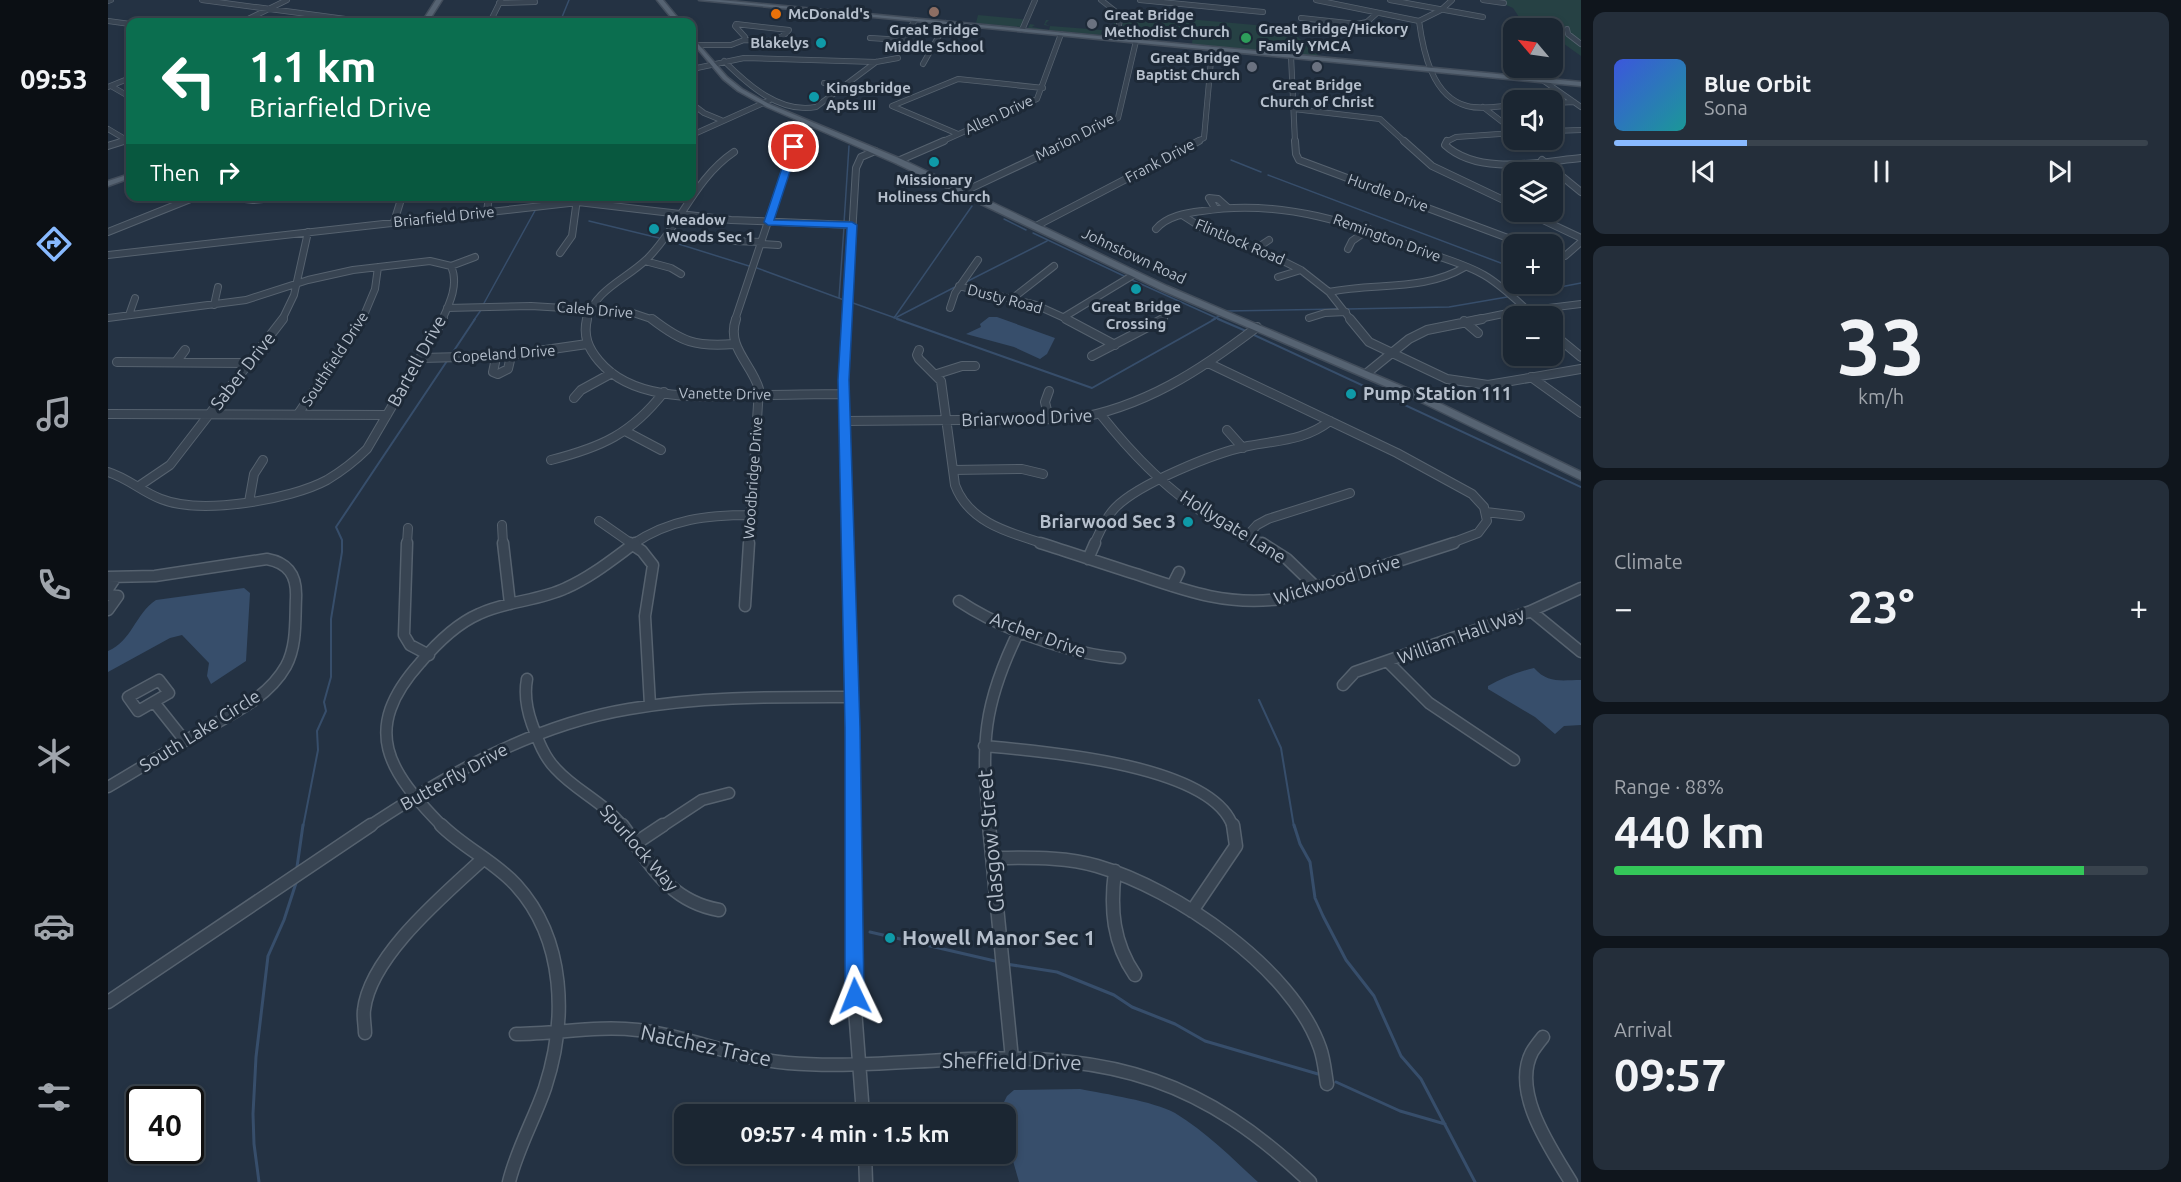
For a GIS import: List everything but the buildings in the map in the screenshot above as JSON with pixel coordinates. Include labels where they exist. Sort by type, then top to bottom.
[{"type":"main road","points":[[428,18],[439,0]]},
{"type":"main road","points":[[660,0],[675,18]]},
{"type":"main road","points":[[702,0],[1581,84]]},
{"type":"main road","name":"Johnstown Road","points":[[696,44],[732,84],[761,103],[898,161],[1135,274],[1367,373],[1581,476]]},
{"type":"main road","points":[[108,184],[126,177]]},
{"type":"street","points":[[202,0],[337,18]]},
{"type":"street","points":[[250,18],[286,0]]},
{"type":"street","points":[[1022,30],[1035,0]]},
{"type":"street","points":[[1101,0],[1115,11],[1120,20],[1116,39]]},
{"type":"street","points":[[1140,0],[1263,12]]},
{"type":"street","points":[[1316,0],[1419,21],[1441,10],[1452,0]]},
{"type":"street","points":[[1390,0],[1483,18]]},
{"type":"street","points":[[1483,0],[1504,3]]},
{"type":"street","points":[[492,18],[500,1],[535,2]]},
{"type":"street","points":[[1301,18],[1357,24],[1367,22],[1377,13]]},
{"type":"street","points":[[870,38],[903,40],[915,20]]},
{"type":"street","points":[[108,21],[126,23]]},
{"type":"street","points":[[1419,21],[1437,84],[1457,102],[1466,106],[1503,106]]},
{"type":"street","points":[[923,64],[946,23]]},
{"type":"street","points":[[696,42],[731,45],[744,40],[779,40],[785,37],[789,30],[735,25],[745,37],[744,40]]},
{"type":"street","points":[[1567,29],[1568,33],[1581,44]]},
{"type":"street","name":"Allen Drive","points":[[898,161],[1037,99],[1043,88],[1061,34]]},
{"type":"street","name":"Marion Drive","points":[[963,192],[1118,118],[1136,41]]},
{"type":"street","name":"Frank Drive","points":[[1036,226],[1204,138],[1212,49]]},
{"type":"street","name":"Hurdle Drive","points":[[1292,56],[1296,154],[1299,160],[1503,236]]},
{"type":"street","points":[[696,68],[745,58],[876,62],[898,58]]},
{"type":"street","points":[[724,62],[749,85],[772,99],[795,109],[805,110],[816,107],[876,62]]},
{"type":"street","points":[[958,134],[892,106],[958,79],[1043,88]]},
{"type":"street","points":[[109,87],[126,80]]},
{"type":"street","points":[[1545,81],[1581,107]]},
{"type":"street","points":[[824,83],[843,87]]},
{"type":"street","points":[[109,87],[126,95]]},
{"type":"street","points":[[696,133],[772,99]]},
{"type":"street","points":[[1563,102],[1574,102]]},
{"type":"street","points":[[696,107],[721,120]]},
{"type":"street","points":[[1483,107],[1503,123]]},
{"type":"street","points":[[1294,109],[1380,119],[1432,166],[1503,200]]},
{"type":"street","points":[[734,344],[735,319],[797,136],[802,130],[813,125]]},
{"type":"street","points":[[1563,131],[1581,130]]},
{"type":"street","points":[[111,131],[126,138]]},
{"type":"street","points":[[1503,133],[1453,138],[1445,144],[1449,151],[1465,159],[1483,163],[1581,158]]},
{"type":"street","points":[[108,146],[126,141]]},
{"type":"street","points":[[862,1104],[853,933],[852,697],[844,394],[857,162],[861,157],[875,151]]},
{"type":"street","points":[[696,193],[711,172],[725,157],[734,152]]},
{"type":"street","points":[[1542,160],[1581,192]]},
{"type":"street","points":[[1285,197],[1286,209]]},
{"type":"street","points":[[1215,208],[1209,198],[1218,199],[1227,207]]},
{"type":"street","points":[[108,231],[185,201]]},
{"type":"street","points":[[394,222],[400,201]]},
{"type":"street","points":[[488,212],[489,201]]},
{"type":"street","name":"Briarfield Drive","points":[[108,255],[488,212],[563,201]]},
{"type":"street","points":[[560,253],[565,249],[571,237],[577,201]]},
{"type":"street","name":"Briarfield Drive","points":[[588,201],[681,214],[768,222],[852,225]]},
{"type":"street","points":[[614,206],[618,201]]},
{"type":"street","points":[[587,344],[585,327],[590,310],[608,288],[645,261],[690,201]]},
{"type":"street","name":"Remington Drive","points":[[1156,229],[1163,222],[1182,215],[1227,207],[1286,209],[1327,216],[1369,229],[1465,267],[1489,279],[1522,306]]},
{"type":"street","name":"Flintlock Road","points":[[1182,215],[1210,232],[1257,248],[1300,270],[1329,292],[1369,342],[1447,379],[1488,385],[1581,369]]},
{"type":"street","points":[[1546,222],[1581,240],[1563,256]]},
{"type":"street","points":[[1348,249],[1352,241],[1369,229]]},
{"type":"street","name":"Saber Drive","points":[[139,486],[168,468],[287,313],[308,232]]},
{"type":"street","points":[[1257,248],[1269,240]]},
{"type":"street","points":[[734,241],[778,245]]},
{"type":"street","points":[[108,318],[246,300],[330,274],[430,261],[451,266],[475,257]]},
{"type":"street","points":[[950,308],[959,286],[978,260]]},
{"type":"street","points":[[645,261],[671,268],[681,274]]},
{"type":"street","name":"Bartell Drive","points":[[108,472],[122,476],[161,500],[183,505],[212,507],[293,493],[339,473],[363,454],[421,358],[447,308],[454,275],[451,266]]},
{"type":"street","points":[[1013,298],[1054,266]]},
{"type":"street","name":"Southfield Drive","points":[[298,414],[367,312],[375,289],[378,267]]},
{"type":"street","points":[[1329,292],[1350,287],[1435,281],[1451,276],[1465,267]]},
{"type":"street","points":[[1278,277],[1300,270]]},
{"type":"street","points":[[1064,317],[1135,274]]},
{"type":"street","name":"Dusty Road","points":[[959,286],[1013,298],[1064,317],[1114,345]]},
{"type":"street","points":[[214,305],[218,287]]},
{"type":"street","points":[[129,315],[135,298]]},
{"type":"street","points":[[1563,306],[1581,304]]},
{"type":"street","name":"Caleb Drive","points":[[447,308],[519,306],[644,315],[658,322],[675,337],[690,343],[709,346],[734,344]]},
{"type":"street","points":[[1309,318],[1325,313],[1346,312]]},
{"type":"street","points":[[1367,373],[1421,333],[1464,321],[1503,314]]},
{"type":"street","points":[[1092,356],[1164,318]]},
{"type":"street","points":[[1464,321],[1478,333]]},
{"type":"street","name":"Briarwood Drive","points":[[844,421],[1049,419],[1101,415],[1135,404],[1208,363],[1257,327]]},
{"type":"street","points":[[1563,342],[1581,357]]},
{"type":"street","name":"Vanette Drive","points":[[587,344],[596,359],[612,373],[634,384],[664,392],[699,396],[844,394]]},
{"type":"street","name":"Copeland Drive","points":[[421,358],[496,358],[587,344]]},
{"type":"street","name":"Woodbridge Drive","points":[[734,344],[757,382],[758,395],[745,606]]},
{"type":"street","points":[[176,362],[185,350]]},
{"type":"street","name":"Wickwood Drive","points":[[919,350],[917,355],[919,360],[937,374],[941,381],[953,470],[959,496],[981,520],[1004,531],[1217,599],[1243,602],[1280,599],[1317,588],[1472,536],[1485,526],[1486,512]]},
{"type":"street","points":[[496,358],[493,372],[498,374],[508,369],[511,356]]},
{"type":"street","points":[[117,362],[248,363]]},
{"type":"street","points":[[1208,363],[1466,489],[1479,500],[1486,512],[1520,516]]},
{"type":"street","points":[[937,374],[962,366],[975,366]]},
{"type":"street","points":[[574,398],[585,388],[612,373]]},
{"type":"street","points":[[1531,377],[1581,413]]},
{"type":"street","points":[[1049,391],[1045,402],[1049,419]]},
{"type":"street","points":[[550,460],[596,447],[627,432],[650,412],[664,392]]},
{"type":"street","points":[[108,414],[387,415]]},
{"type":"street","name":"Hollygate Lane","points":[[1101,415],[1134,456],[1162,481],[1206,514],[1282,556],[1317,588]]},
{"type":"street","points":[[1088,559],[1107,520],[1117,506],[1135,493],[1243,448],[1302,438],[1314,433],[1330,421]]},
{"type":"street","points":[[1227,430],[1243,448]]},
{"type":"street","points":[[627,432],[661,450]]},
{"type":"street","points":[[249,501],[254,474],[263,460]]},
{"type":"street","points":[[953,470],[1022,469],[1042,474]]},
{"type":"street","points":[[1247,536],[1257,525],[1268,519],[1350,494]]},
{"type":"street","points":[[509,1182],[547,1080],[557,1031],[558,985],[553,957],[545,931],[518,888],[449,833],[415,796],[392,764],[387,748],[386,725],[398,692],[408,677],[470,618],[510,604],[554,593],[581,582],[634,544],[663,527],[681,520],[703,516],[751,515]]},
{"type":"street","points":[[599,521],[647,554],[652,565],[645,616],[650,705]]},
{"type":"street","points":[[502,525],[510,604]]},
{"type":"street","points":[[408,528],[404,635],[411,645],[429,655]]},
{"type":"street","name":"South Lake Circle","points":[[108,788],[261,694],[284,669],[291,653],[296,586],[294,574],[281,562],[258,559],[172,573],[112,577]]},
{"type":"street","points":[[1172,586],[1179,572]]},
{"type":"street","points":[[108,589],[112,577]]},
{"type":"street","name":"William Hall Way","points":[[1343,685],[1355,672],[1531,611],[1581,588]]},
{"type":"street","points":[[108,595],[118,596],[108,610]]},
{"type":"street","name":"Archer Drive","points":[[959,601],[980,615],[1096,656],[1120,658]]},
{"type":"street","points":[[1531,611],[1581,652]]},
{"type":"street","name":"Glasgow Street","points":[[1012,1059],[984,746],[985,723],[995,683],[1020,629]]},
{"type":"street","points":[[1388,662],[1429,703],[1514,760]]},
{"type":"street","name":"Spurlock Way","points":[[527,679],[524,696],[546,757],[557,771],[608,810],[661,877],[677,893],[696,906],[718,910]]},
{"type":"street","name":"Butterfly Drive","points":[[108,1002],[415,796],[473,762],[537,734],[589,717],[650,705],[710,699],[852,697]]},
{"type":"street","points":[[154,702],[185,741]]},
{"type":"street","points":[[984,746],[1068,753],[1118,762],[1164,777],[1212,797],[1232,820],[1236,846],[1192,910]]},
{"type":"street","points":[[636,843],[702,800],[729,793]]},
{"type":"street","points":[[993,858],[1065,860],[1115,871],[1149,885],[1192,910],[1249,954],[1293,1001],[1309,1024],[1321,1050],[1327,1084]]},
{"type":"street","points":[[365,1033],[362,1021],[364,1005],[383,963],[410,931],[483,859]]},
{"type":"street","points":[[1115,871],[1112,887],[1113,914],[1120,951],[1126,965],[1135,975]]},
{"type":"street","name":"Natchez Trace","points":[[516,1034],[639,1030],[753,1059],[790,1063],[860,1062]]},
{"type":"street","points":[[1543,1036],[1530,1056],[1526,1077],[1529,1100],[1536,1120],[1571,1182]]},
{"type":"street","name":"Sheffield Drive","points":[[860,1062],[1056,1059],[1090,1063],[1156,1080],[1234,1119],[1279,1153],[1310,1182]]},
{"type":"street","points":[[865,1164],[866,1182]]},
{"type":"green space","points":[[1495,0],[1581,0],[1581,56],[1563,43],[1563,18],[1521,18],[1513,8]]},
{"type":"green space","name":"Great Bridge/Hickory Family YMCA","points":[[1120,13],[1288,28],[1319,56],[1192,44],[1193,31],[1123,27]]},
{"type":"green space","points":[[978,15],[1024,20],[1021,27],[976,23]]},
{"type":"green space","points":[[1112,22],[1118,24],[1113,36],[1035,29],[1028,28],[1030,24],[1035,25],[1032,27],[1049,30],[1050,26],[1102,30],[1101,34],[1111,35],[1113,30],[1110,29],[1113,29],[1114,23]]},
{"type":"water","points":[[989,317],[997,317],[1055,338],[1047,354],[1040,359],[1014,347],[966,334],[981,327],[980,324]]},
{"type":"water","points":[[244,588],[250,593],[246,661],[211,684],[207,676],[209,663],[182,635],[170,638],[108,672],[108,651],[123,641],[143,612],[156,600]]},
{"type":"water","points":[[1534,668],[1550,679],[1581,680],[1581,725],[1564,726],[1555,734],[1535,717],[1488,689],[1488,686],[1504,678]]},
{"type":"water","points":[[1080,1089],[1142,1101],[1166,1109],[1208,1136],[1258,1182],[1019,1182],[1014,1164],[1016,1164],[1016,1104],[1004,1104],[1004,1102],[1014,1090]]},
{"type":"waterway","points":[[562,18],[569,0]]},
{"type":"waterway","points":[[844,223],[849,146]]},
{"type":"waterway","points":[[1231,160],[1261,172]]},
{"type":"waterway","points":[[1268,175],[1503,264]]},
{"type":"waterway","points":[[536,205],[538,201]]},
{"type":"waterway","points":[[894,318],[972,206]]},
{"type":"waterway","points":[[483,305],[537,207]]},
{"type":"waterway","points":[[1004,219],[1026,230]]},
{"type":"waterway","points":[[589,221],[659,238]]},
{"type":"waterway","points":[[839,298],[844,227]]},
{"type":"waterway","points":[[1033,233],[1124,276]]},
{"type":"waterway","points":[[666,240],[749,266]]},
{"type":"waterway","points":[[966,282],[1047,241]]},
{"type":"waterway","points":[[757,268],[844,300]]},
{"type":"waterway","points":[[1132,280],[1216,318]]},
{"type":"waterway","points":[[1514,296],[1581,283]]},
{"type":"waterway","points":[[897,317],[955,287]]},
{"type":"waterway","points":[[1347,309],[1449,307],[1507,297]]},
{"type":"waterway","points":[[853,303],[894,318]]},
{"type":"waterway","points":[[1226,311],[1338,309]]},
{"type":"waterway","points":[[474,320],[481,310]]},
{"type":"waterway","points":[[1216,318],[1221,315]]},
{"type":"waterway","points":[[894,318],[901,320]]},
{"type":"waterway","points":[[1212,320],[1216,318]]},
{"type":"waterway","points":[[1216,318],[1221,320]]},
{"type":"waterway","points":[[451,355],[475,319]]},
{"type":"waterway","points":[[897,319],[1092,388],[1215,319]]},
{"type":"waterway","points":[[1218,319],[1246,331]]},
{"type":"waterway","points":[[1254,335],[1581,487]]},
{"type":"waterway","points":[[303,827],[318,750],[317,731],[326,711],[324,702],[331,677],[331,619],[342,552],[342,540],[336,527],[447,361]]},
{"type":"waterway","points":[[1259,700],[1281,748],[1294,827]]},
{"type":"waterway","points":[[297,867],[303,825]]},
{"type":"waterway","points":[[1294,825],[1300,844],[1310,862],[1315,898],[1323,916],[1346,960],[1374,996],[1401,1056],[1421,1079],[1445,1124]]},
{"type":"waterway","points":[[259,1182],[253,1114],[256,1057],[268,956],[284,920],[296,883]]},
{"type":"waterway","points":[[870,932],[995,961]]},
{"type":"waterway","points":[[1006,964],[1057,972],[1114,995],[1132,1007],[1175,1024],[1205,1041],[1318,1074]]},
{"type":"waterway","points":[[1336,1082],[1400,1111],[1445,1124]]},
{"type":"waterway","points":[[1445,1124],[1475,1182]]},
{"type":"place","name":"Great Bridge Middle School","points":[[934,12]]},
{"type":"place","name":"McDonald's","points":[[776,14]]},
{"type":"place","name":"Great Bridge Methodist Church","points":[[1092,24]]},
{"type":"place","name":"Great Bridge/Hickory Family YMCA","points":[[1246,38]]},
{"type":"place","name":"Blakelys","points":[[821,43]]},
{"type":"place","name":"Great Bridge Baptist Church","points":[[1252,67]]},
{"type":"place","name":"Great Bridge Church of Christ","points":[[1317,67]]},
{"type":"place","name":"Kingsbridge Apts III","points":[[814,97]]},
{"type":"place","name":"Missionary Holiness Church","points":[[934,162]]},
{"type":"place","name":"Meadow Woods Sec 1","points":[[654,229]]},
{"type":"place","name":"Great Bridge Crossing","points":[[1136,289]]},
{"type":"place","name":"Pump Station 111","points":[[1351,394]]},
{"type":"place","name":"Briarwood Sec 3","points":[[1188,522]]},
{"type":"place","name":"Howell Manor Sec 1","points":[[890,938]]},
{"type":"route","points":[[794,147],[768,222],[852,225],[843,380],[853,727],[855,996]]}]
